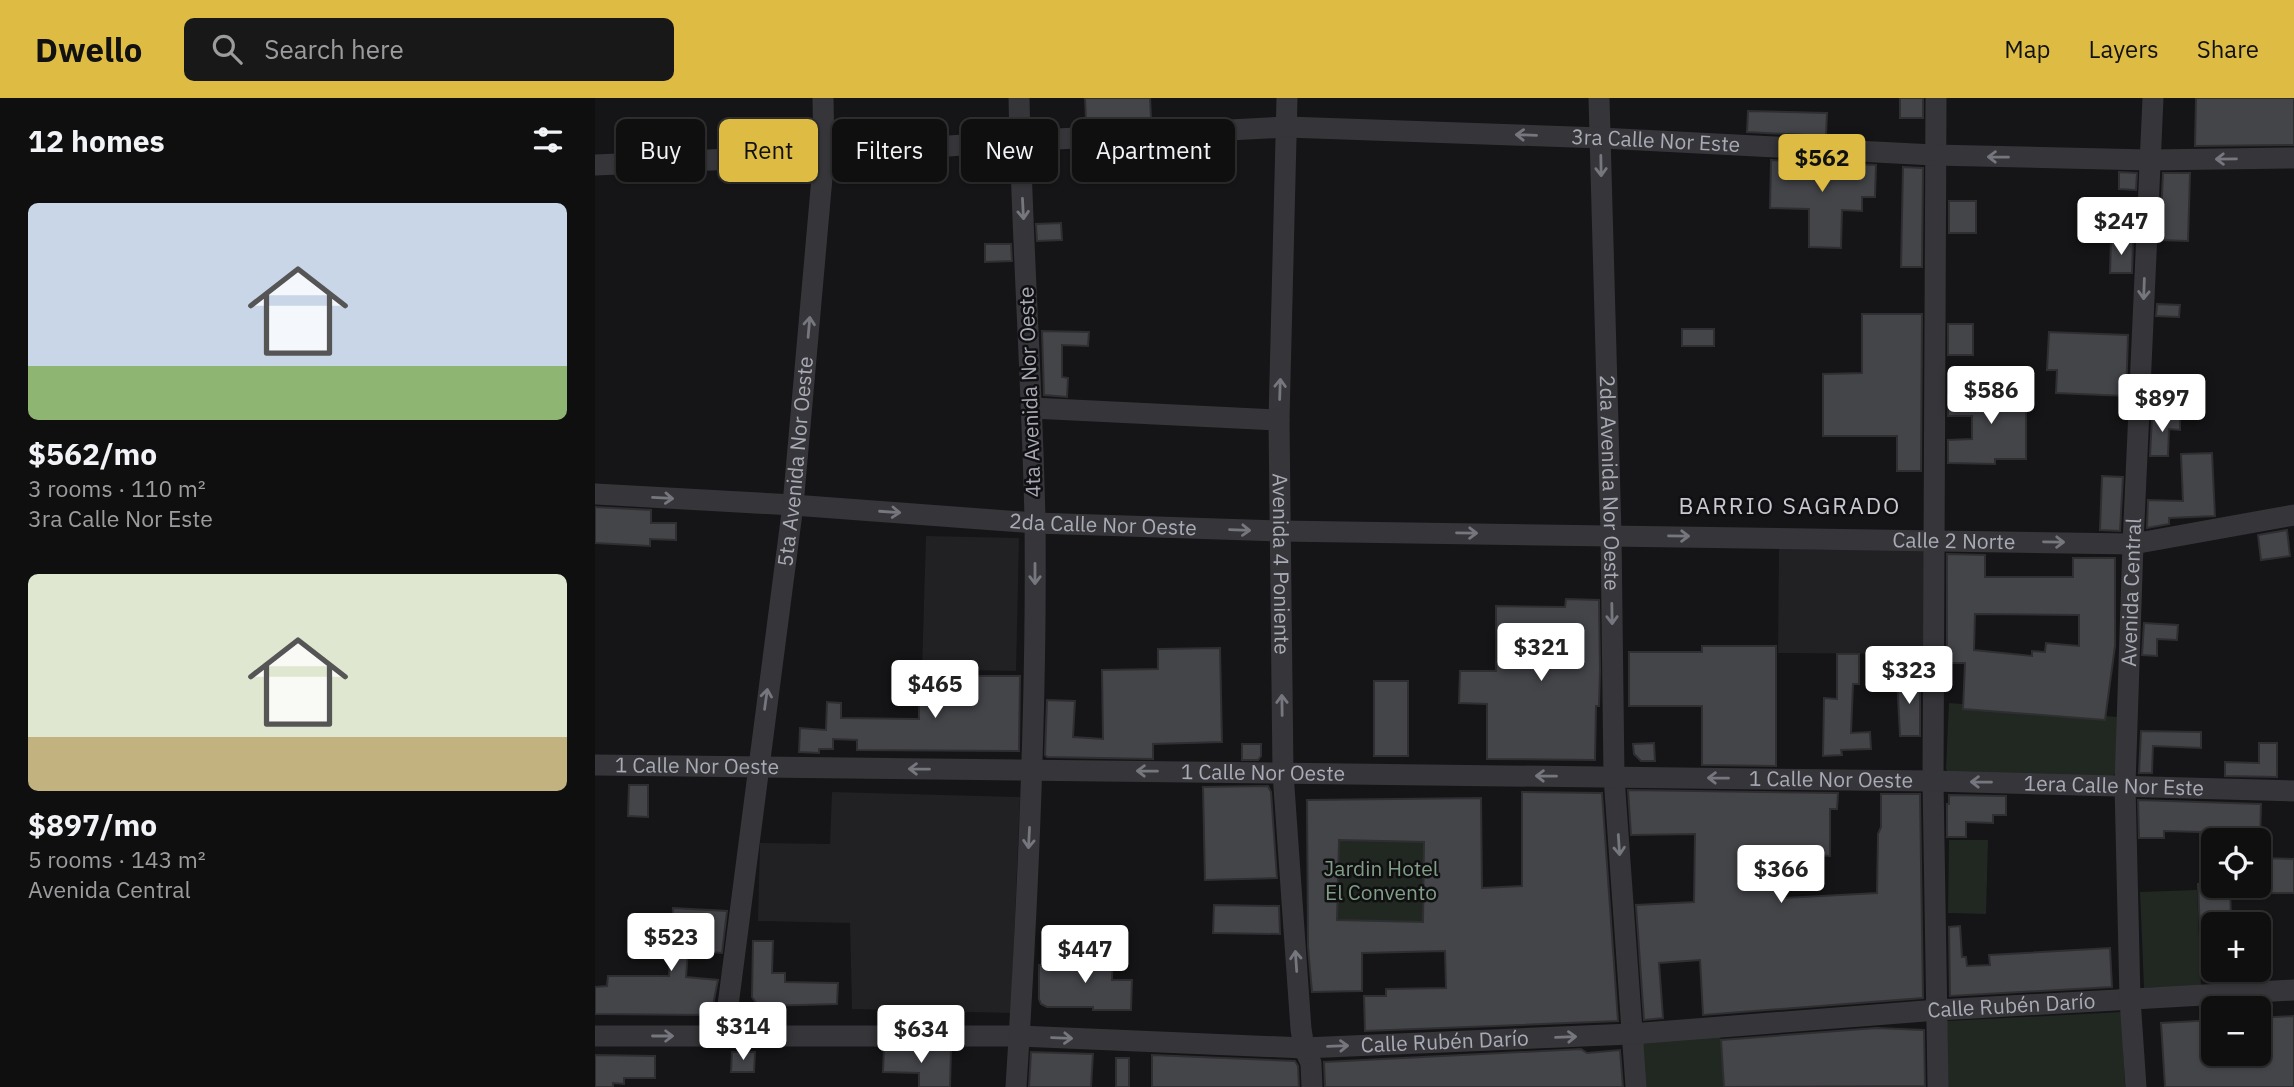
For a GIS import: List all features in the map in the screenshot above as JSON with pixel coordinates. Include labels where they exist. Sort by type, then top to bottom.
[{"type":"street","name":"5ta Avenida Nor Oeste","points":[[724,1036],[793,505],[824,155],[824,98]]},
{"type":"street","name":"4ta Avenida Nor Oeste","points":[[1019,98],[1019,119]]},
{"type":"street","name":"Avenida 4 Poniente","points":[[1287,98],[1279,420],[1283,773],[1303,1039],[1311,1063],[1313,1087]]},
{"type":"street","name":"2da Avenida Nor Oeste","points":[[1599,98],[1611,534],[1614,776],[1636,1087]]},
{"type":"street","points":[[1936,98],[1933,780],[1938,1087]]},
{"type":"street","name":"Avenida Central","points":[[2136,1087],[2130,999],[2125,785],[2153,98]]},
{"type":"street","name":"3ra Calle Nor Este","points":[[1058,139],[1287,127],[1601,138],[1934,155],[2150,160],[2294,158]]},
{"type":"street","name":"3ra Calle Nor Este","points":[[595,165],[824,155],[961,145]]},
{"type":"street","name":"4ta Avenida Nor Oeste","points":[[1016,1087],[1032,770],[1035,523],[1022,182]]},
{"type":"street","points":[[1032,408],[1279,420]]},
{"type":"street","name":"2da Calle Nor Oeste","points":[[595,494],[1035,523],[1280,531],[1611,534]]},
{"type":"street","name":"Calle 2 Norte","points":[[1611,534],[2133,544],[2294,515]]},
{"type":"street","name":"1 Calle Nor Oeste","points":[[595,765],[1933,780]]},
{"type":"street","name":"1era Calle Nor Este","points":[[1933,780],[2294,792]]},
{"type":"street","name":"Calle Rubén Darío","points":[[595,1036],[1303,1039],[1631,1034],[1938,1010],[2294,990]]},
{"type":"shaded area","points":[[926,536],[1019,538],[1016,671],[922,669]]},
{"type":"shaded area","points":[[1779,549],[1925,550],[1924,654],[1778,653]]},
{"type":"shaded area","points":[[832,792],[1020,797],[1011,1013],[852,1009],[850,923],[758,921],[760,843],[830,844]]},
{"type":"green space","points":[[1949,703],[2117,717],[2116,771],[2113,776],[1951,777],[1946,769]]},
{"type":"green space","name":"Jardin Hotel El Convento","points":[[1339,840],[1424,842],[1423,922],[1337,920]]},
{"type":"green space","points":[[1949,840],[1988,840],[1986,914],[1948,913]]},
{"type":"green space","points":[[2197,890],[2201,986],[2144,988],[2140,892]]},
{"type":"green space","points":[[2122,1012],[2125,1087],[1948,1087],[1947,1021]]},
{"type":"green space","points":[[1720,1033],[1724,1087],[1646,1087],[1636,1042]]},
{"type":"building","points":[[1085,98],[1150,98],[1151,118],[1086,119]]},
{"type":"building","points":[[1900,98],[1923,98],[1923,118],[1900,118]]},
{"type":"building","points":[[2196,98],[2294,98],[2294,145],[2195,146]]},
{"type":"building","points":[[1748,111],[1827,113],[1826,136],[1747,132]]},
{"type":"building","points":[[1771,160],[1876,165],[1875,197],[1862,197],[1862,211],[1842,210],[1841,248],[1809,247],[1809,209],[1770,208]]},
{"type":"building","points":[[1903,167],[1923,168],[1922,267],[1901,267]]},
{"type":"building","points":[[2119,172],[2137,173],[2136,190],[2119,189]]},
{"type":"building","points":[[2163,173],[2190,173],[2188,241],[2160,240]]},
{"type":"building","points":[[1949,201],[1976,201],[1976,233],[1949,233]]},
{"type":"building","points":[[1061,223],[1062,240],[1037,241],[1036,224]]},
{"type":"building","points":[[2111,240],[2133,241],[2132,273],[2110,273]]},
{"type":"building","points":[[985,244],[1011,244],[1012,261],[985,262]]},
{"type":"building","points":[[2157,304],[2180,305],[2179,317],[2156,316]]},
{"type":"building","points":[[1862,314],[1922,314],[1921,471],[1897,471],[1897,436],[1823,436],[1823,374],[1862,373]]},
{"type":"building","points":[[1948,324],[1973,324],[1973,355],[1948,355]]},
{"type":"building","points":[[1682,329],[1714,329],[1714,346],[1682,346]]},
{"type":"building","points":[[1042,331],[1089,332],[1088,346],[1062,345],[1062,377],[1068,378],[1067,397],[1044,395]]},
{"type":"building","points":[[2049,332],[2128,335],[2126,396],[2056,393],[2057,370],[2047,370]]},
{"type":"building","points":[[1996,386],[2026,386],[2026,459],[1995,459],[1995,464],[1948,463],[1948,440],[1972,439],[1972,416],[1948,416],[1948,395],[1996,395]]},
{"type":"building","points":[[2152,417],[2180,417],[2180,430],[2169,429],[2168,456],[2150,456]]},
{"type":"building","points":[[2212,453],[2215,516],[2169,518],[2169,524],[2147,528],[2148,500],[2183,501],[2181,454]]},
{"type":"building","points":[[2102,476],[2123,477],[2120,531],[2100,530]]},
{"type":"building","points":[[595,507],[651,510],[651,523],[676,523],[676,540],[650,539],[650,546],[595,543]]},
{"type":"building","points":[[2287,530],[2290,556],[2261,560],[2258,535]]},
{"type":"building","points":[[1947,554],[1985,555],[1985,577],[2073,577],[2073,558],[2115,558],[2115,646],[2105,720],[1963,709],[1965,663],[1947,663]],"holes":[[[1975,614],[2079,615],[2079,646],[2046,643],[2045,652],[2032,651],[2032,656],[1974,650]]]},
{"type":"building","points":[[1566,599],[1599,600],[1600,670],[1595,760],[1487,759],[1487,704],[1459,703],[1460,671],[1496,671],[1496,606],[1565,607]],"holes":[[[1518,630],[1564,631],[1563,658],[1518,658]]]},
{"type":"building","points":[[2144,623],[2178,625],[2177,640],[2157,639],[2157,656],[2142,655]]},
{"type":"building","points":[[1702,646],[1776,646],[1776,766],[1702,765],[1702,706],[1629,706],[1629,652],[1702,652]]},
{"type":"building","points":[[1220,648],[1222,742],[1153,744],[1153,759],[1045,755],[1047,700],[1075,701],[1073,737],[1103,739],[1102,670],[1158,669],[1158,649]]},
{"type":"building","points":[[1837,654],[1859,654],[1859,684],[1853,684],[1851,733],[1870,732],[1871,749],[1841,750],[1842,755],[1823,756],[1824,698],[1837,699]]},
{"type":"building","points":[[919,676],[1020,676],[1019,751],[857,750],[857,740],[833,739],[833,749],[819,749],[819,753],[799,752],[800,728],[826,730],[827,702],[841,703],[841,718],[919,719]]},
{"type":"building","points":[[1897,678],[1920,678],[1920,736],[1900,736]]},
{"type":"building","points":[[1374,681],[1408,681],[1408,756],[1374,756]]},
{"type":"building","points":[[2141,731],[2201,732],[2201,748],[2153,746],[2152,773],[2139,773]]},
{"type":"building","points":[[1654,743],[1655,761],[1641,761],[1634,754],[1633,744]]},
{"type":"building","points":[[2259,743],[2277,743],[2277,777],[2225,776],[2225,762],[2259,763]]},
{"type":"building","points":[[1242,744],[1261,744],[1261,756],[1258,760],[1242,760]]},
{"type":"building","points":[[629,785],[648,785],[648,817],[628,816]]},
{"type":"building","points":[[1268,786],[1271,792],[1277,878],[1205,880],[1203,787]]},
{"type":"building","points":[[1628,790],[1838,793],[1837,809],[1830,809],[1830,856],[1816,855],[1817,865],[1784,864],[1784,898],[1877,893],[1881,794],[1920,794],[1923,998],[1703,1015],[1700,960],[1659,963],[1663,1018],[1644,1020],[1636,905],[1694,902],[1695,834],[1631,835]]},
{"type":"building","points":[[1522,792],[1602,793],[1618,1021],[1365,1031],[1364,996],[1386,996],[1386,989],[1446,988],[1445,951],[1362,953],[1362,991],[1312,992],[1308,947],[1307,800],[1481,798],[1482,888],[1522,886]],"holes":[[[1339,840],[1424,842],[1423,922],[1337,920]]]},
{"type":"building","points":[[1949,795],[2006,796],[2006,815],[1993,815],[1993,823],[1966,822],[1966,837],[1947,837]]},
{"type":"building","points":[[2138,800],[2261,804],[2260,828],[2201,828],[2201,855],[2200,832],[2164,831],[2164,838],[2139,838]]},
{"type":"building","points":[[2271,858],[2294,859],[2294,893],[2271,893]]},
{"type":"building","points":[[2198,884],[2201,884],[2201,898],[2230,898],[2231,912],[2201,912],[2201,952]]},
{"type":"building","points":[[1214,905],[1279,906],[1280,934],[1213,933]]},
{"type":"building","points":[[673,908],[727,911],[722,953],[688,950],[686,977],[718,980],[711,1015],[595,1014],[595,987],[607,986],[608,976],[669,976]]},
{"type":"building","points":[[1960,926],[1962,957],[1966,957],[1967,966],[1990,965],[1989,955],[2110,948],[2112,987],[1950,996],[1949,927]]},
{"type":"building","points":[[753,941],[773,941],[772,973],[785,973],[785,982],[838,983],[837,1004],[758,1006],[752,997]]},
{"type":"building","points":[[1094,948],[1113,948],[1112,980],[1132,980],[1131,1010],[1047,1007],[1041,1004],[1039,965],[1093,965]]},
{"type":"building","points":[[2294,1016],[2294,1087],[2165,1087],[2161,1023],[2201,1021],[2201,1066],[2271,1066],[2271,1017]]},
{"type":"building","points":[[1876,1028],[1924,1030],[1925,1086],[1724,1087],[1721,1040]]},
{"type":"building","points":[[884,1049],[951,1049],[950,1087],[919,1087],[919,1073],[883,1072]]},
{"type":"building","points":[[1581,1049],[1587,1053],[1620,1050],[1623,1087],[1325,1087],[1324,1062]]},
{"type":"building","points":[[732,1052],[755,1052],[754,1072],[731,1072]]},
{"type":"building","points":[[1031,1052],[1093,1054],[1091,1087],[1029,1087]]},
{"type":"building","points":[[595,1055],[655,1056],[655,1078],[624,1078],[624,1084],[613,1083],[613,1087],[595,1087]]},
{"type":"building","points":[[1152,1055],[1295,1061],[1298,1066],[1299,1087],[1152,1087]]},
{"type":"building","points":[[1116,1058],[1129,1058],[1129,1087],[1116,1087]]},
{"type":"district","name":"BARRIO SAGRADO","points":[[1790,506]]}]
